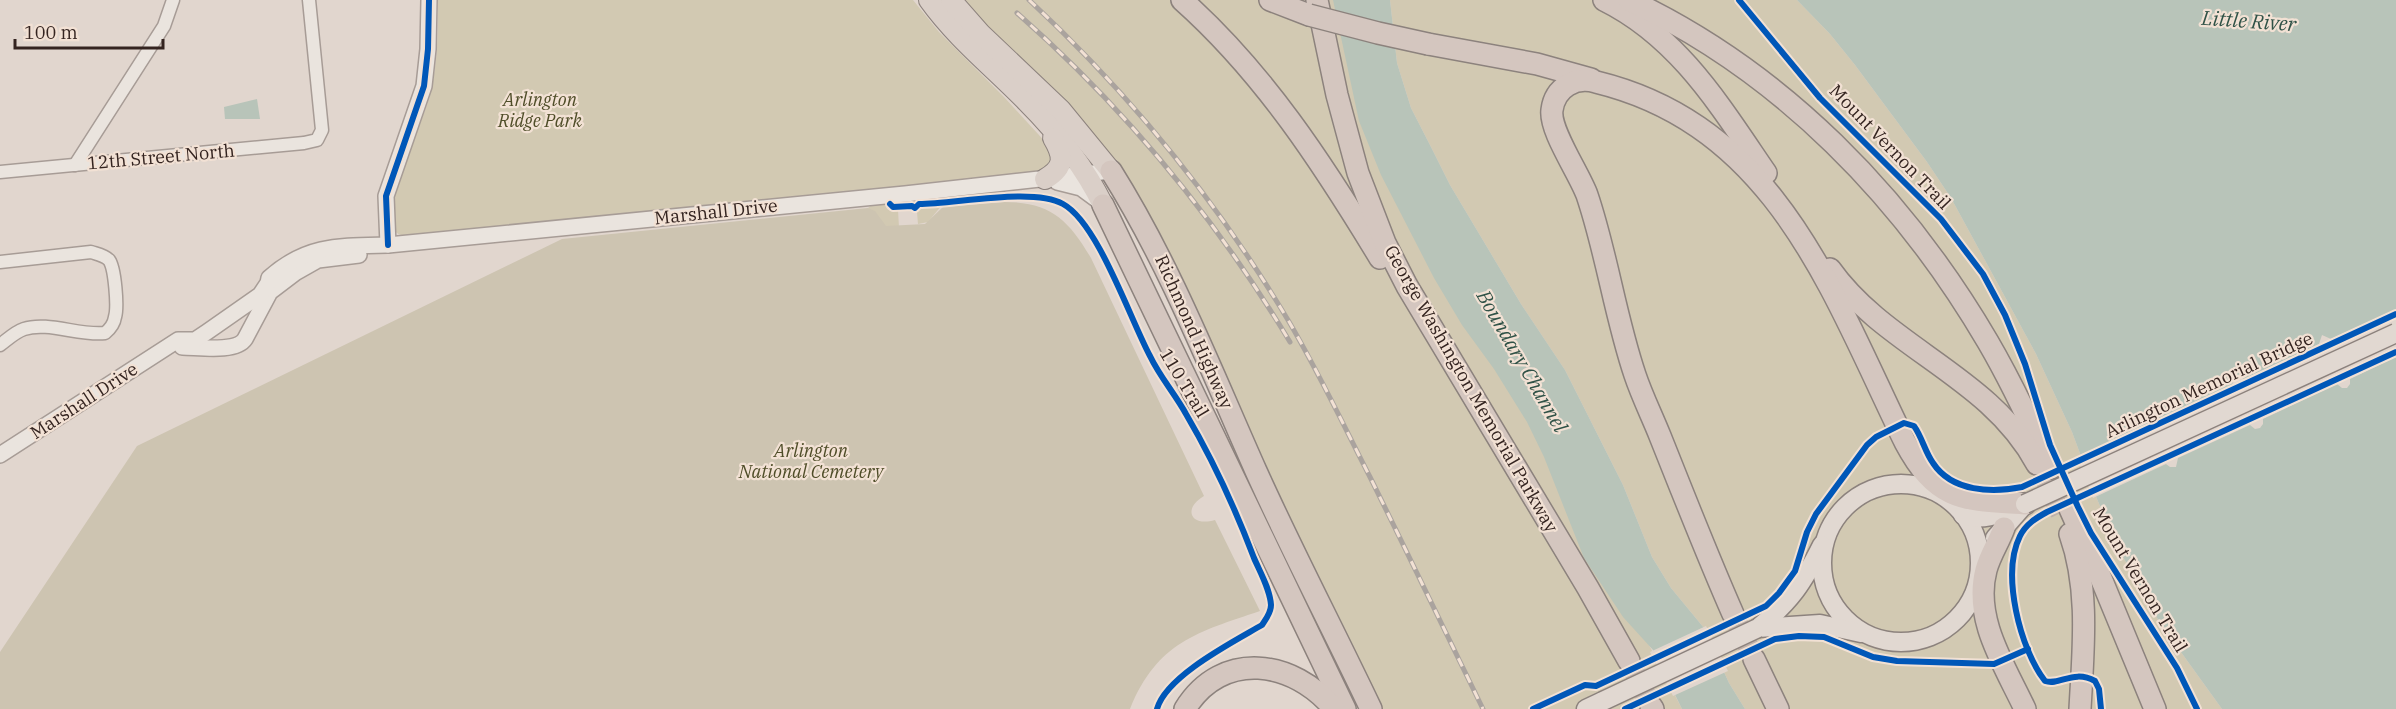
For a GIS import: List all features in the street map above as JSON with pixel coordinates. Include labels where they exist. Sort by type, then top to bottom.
[{"type":"highway","name":"Richmond Highway","points":[[929,0],[964,43],[1042,117],[1071,151],[1086,174],[1345,709]]},
{"type":"highway","name":"Richmond Highway","points":[[951,0],[981,34],[1061,110],[1111,171],[1139,216],[1160,255],[1258,477],[1371,709]]},
{"type":"highway","points":[[1182,0],[1239,57],[1292,121],[1338,189],[1406,301],[1438,339]]},
{"type":"highway","points":[[1269,0],[1313,7],[1369,31],[1555,69],[1656,103],[1696,125],[1734,154],[1757,177],[1797,230],[1831,290],[1905,442],[1928,477],[1946,491],[1980,502],[2025,504]]},
{"type":"highway","points":[[1604,0],[1647,26],[1692,69],[1769,177],[1781,206]]},
{"type":"highway","points":[[1629,0],[1685,28],[1755,75],[1804,116],[1870,180],[1928,251],[1968,309],[2011,383],[2047,470],[1986,400],[1865,308],[1837,279],[1819,253],[1797,230]]},
{"type":"highway","name":"George Washington Memorial Parkway","points":[[1313,7],[1358,173],[1385,243],[1407,286],[1588,588],[1629,661]]},
{"type":"highway","points":[[1600,83],[1583,80],[1566,86],[1560,91],[1553,105],[1553,123],[1578,172],[1588,198],[1624,340],[1640,391],[1733,614]]},
{"type":"highway","points":[[1042,117],[1060,149],[1061,156],[1056,171],[1045,179]]},
{"type":"highway","points":[[1905,442],[1910,466],[1935,493]]},
{"type":"highway","points":[[2080,709],[2083,591],[2066,511],[2098,571],[2155,709]]},
{"type":"highway","points":[[2004,528],[1989,560],[1983,587],[1985,618],[2025,709]]},
{"type":"highway","points":[[1970,602],[1983,633],[1999,653]]},
{"type":"highway","points":[[1754,659],[1778,709]]},
{"type":"highway","points":[[1185,709],[1208,682],[1247,668],[1278,670],[1296,678],[1313,688],[1334,709]]},
{"type":"main road","name":"Arlington Memorial Bridge","points":[[1963,515],[1975,518],[1988,517],[2025,504],[2396,333]]},
{"type":"main road","points":[[1594,705],[1765,626],[1801,586],[1833,521],[1841,509],[1855,496],[1878,487],[1900,486],[1922,489],[1935,493],[1963,515],[1975,543],[1977,574],[1970,602],[1948,627],[1919,641],[1887,642],[1820,624],[1765,626]]},
{"type":"main road","name":"Arlington Memorial Bridge","points":[[1977,574],[1986,550],[2025,504]]},
{"type":"main road","points":[[1825,538],[1824,566],[1830,592],[1845,617],[1863,634]]},
{"type":"street","points":[[75,165],[164,26],[173,0]]},
{"type":"street","name":"12th Street North","points":[[0,172],[314,142],[322,130],[309,0]]},
{"type":"street","points":[[388,245],[386,196],[424,86],[428,49],[429,0]]},
{"type":"street","name":"Marshall Drive","points":[[0,455],[177,340],[195,340],[207,332],[260,295],[269,278],[284,265],[308,253],[331,247],[388,245],[1111,171]]},
{"type":"street","name":"Marshall Drive","points":[[1045,179],[1081,188],[1103,205]]},
{"type":"street","name":"Marshall Drive","points":[[167,347],[230,348],[240,346],[270,292],[295,273],[318,260],[364,255],[388,245]]},
{"type":"street","points":[[0,262],[91,252],[100,255],[108,259],[112,267],[116,307],[115,319],[105,333],[93,335],[38,327],[26,328],[0,345]]},
{"type":"green space","name":"Arlington Ridge Park","points":[[438,0],[913,0],[939,32],[1050,147],[1051,167],[1035,174],[407,237],[398,234],[393,227],[394,196],[431,91],[437,46]]},
{"type":"green space","points":[[951,0],[1342,0],[1560,472],[1682,709],[1383,709],[1250,457],[1139,216]]},
{"type":"green space","points":[[1390,0],[1797,0],[1830,34],[1855,65],[1951,198],[2036,354],[2072,432],[2118,548],[2160,623],[2222,709],[1745,709],[1729,683],[1704,628],[1671,588],[1652,557],[1623,485],[1565,370],[1521,304],[1450,185],[1411,108],[1397,63]]},
{"type":"green space","name":"Arlington National Cemetery","points":[[1004,202],[1034,205],[1046,209],[1065,223],[1083,244],[1204,496],[1193,506],[1192,516],[1200,521],[1215,520],[1260,611],[1199,634],[1167,654],[1153,668],[1130,709],[0,709],[0,652],[137,446],[562,239],[868,208],[875,211],[886,226],[925,224],[943,207]]},
{"type":"green space","points":[[885,203],[887,209],[893,212],[898,210],[900,245],[868,208],[873,204]]},
{"type":"green space","points":[[942,205],[928,222],[918,224],[917,212],[920,207]]},
{"type":"water","name":"Boundary Channel","points":[[1333,0],[1390,0],[1397,63],[1411,108],[1450,185],[1521,304],[1565,370],[1623,485],[1652,557],[1671,588],[1704,628],[1729,683],[1745,709],[1682,709],[1653,650],[1623,617],[1584,558],[1544,457],[1527,422],[1494,369],[1462,325],[1434,278],[1381,175],[1359,121]]},
{"type":"water","name":"Little River","points":[[1797,0],[2396,0],[2396,709],[2222,709],[2160,623],[2118,548],[2072,432],[2036,354],[1951,198],[1855,65],[1830,34]]},
{"type":"water","points":[[257,99],[260,119],[225,119],[224,107]]},
{"type":"pier","points":[[2396,309],[2396,357],[2350,379],[2347,388],[2342,388],[2337,384],[2263,419],[2260,428],[2255,429],[2250,425],[2178,458],[2176,467],[2166,464],[2093,498],[2077,457],[2148,424],[2150,414],[2160,419],[2232,385],[2235,375],[2244,379],[2319,344],[2322,335],[2331,339]]},
{"type":"pier","points":[[1706,626],[1728,671],[1673,696],[1650,652]]},
{"type":"tunnel","points":[[2042,472],[2061,513]]},
{"type":"tunnel","points":[[1733,614],[1754,659]]},
{"type":"tunnel","points":[[1629,661],[1651,706]]},
{"type":"railway","points":[[1029,0],[1137,111],[1201,191],[1261,276],[1299,339],[1330,398],[1483,709]]},
{"type":"railway","points":[[1017,13],[1095,87],[1166,167],[1231,252],[1290,342]]},
{"type":"cycle path","points":[[388,245],[386,196],[424,86],[428,49],[429,0]]},
{"type":"cycle path","name":"Mount Vernon Trail","points":[[1739,0],[1820,98],[1941,219],[1983,274],[2005,315],[2025,364],[2050,445],[2078,507],[2091,533],[2177,668],[2197,709]]},
{"type":"cycle path","name":"110 Trail","points":[[890,204],[893,207],[912,206],[915,208],[919,204],[993,198],[1050,199],[1063,204],[1076,214],[1101,251],[1154,364],[1186,414],[1223,484],[1269,593],[1271,605],[1262,625],[1218,650],[1187,672],[1173,684],[1157,709]]},
{"type":"cycle path","points":[[1533,709],[1585,685],[1596,686],[1766,606],[1795,571],[1807,532],[1816,514],[1867,445],[1876,437],[1904,423],[1914,426],[1933,463],[1951,480],[1986,490],[2022,487],[2396,314]]},
{"type":"cycle path","points":[[2101,709],[2099,689],[2095,681],[2080,677],[2045,681],[2028,650],[2016,611],[2012,570],[2015,552],[2025,528],[2047,512],[2396,352]]},
{"type":"cycle path","points":[[1625,709],[1775,639],[1799,636],[1824,637],[1873,657],[1897,661],[1994,664],[2028,649]]}]
